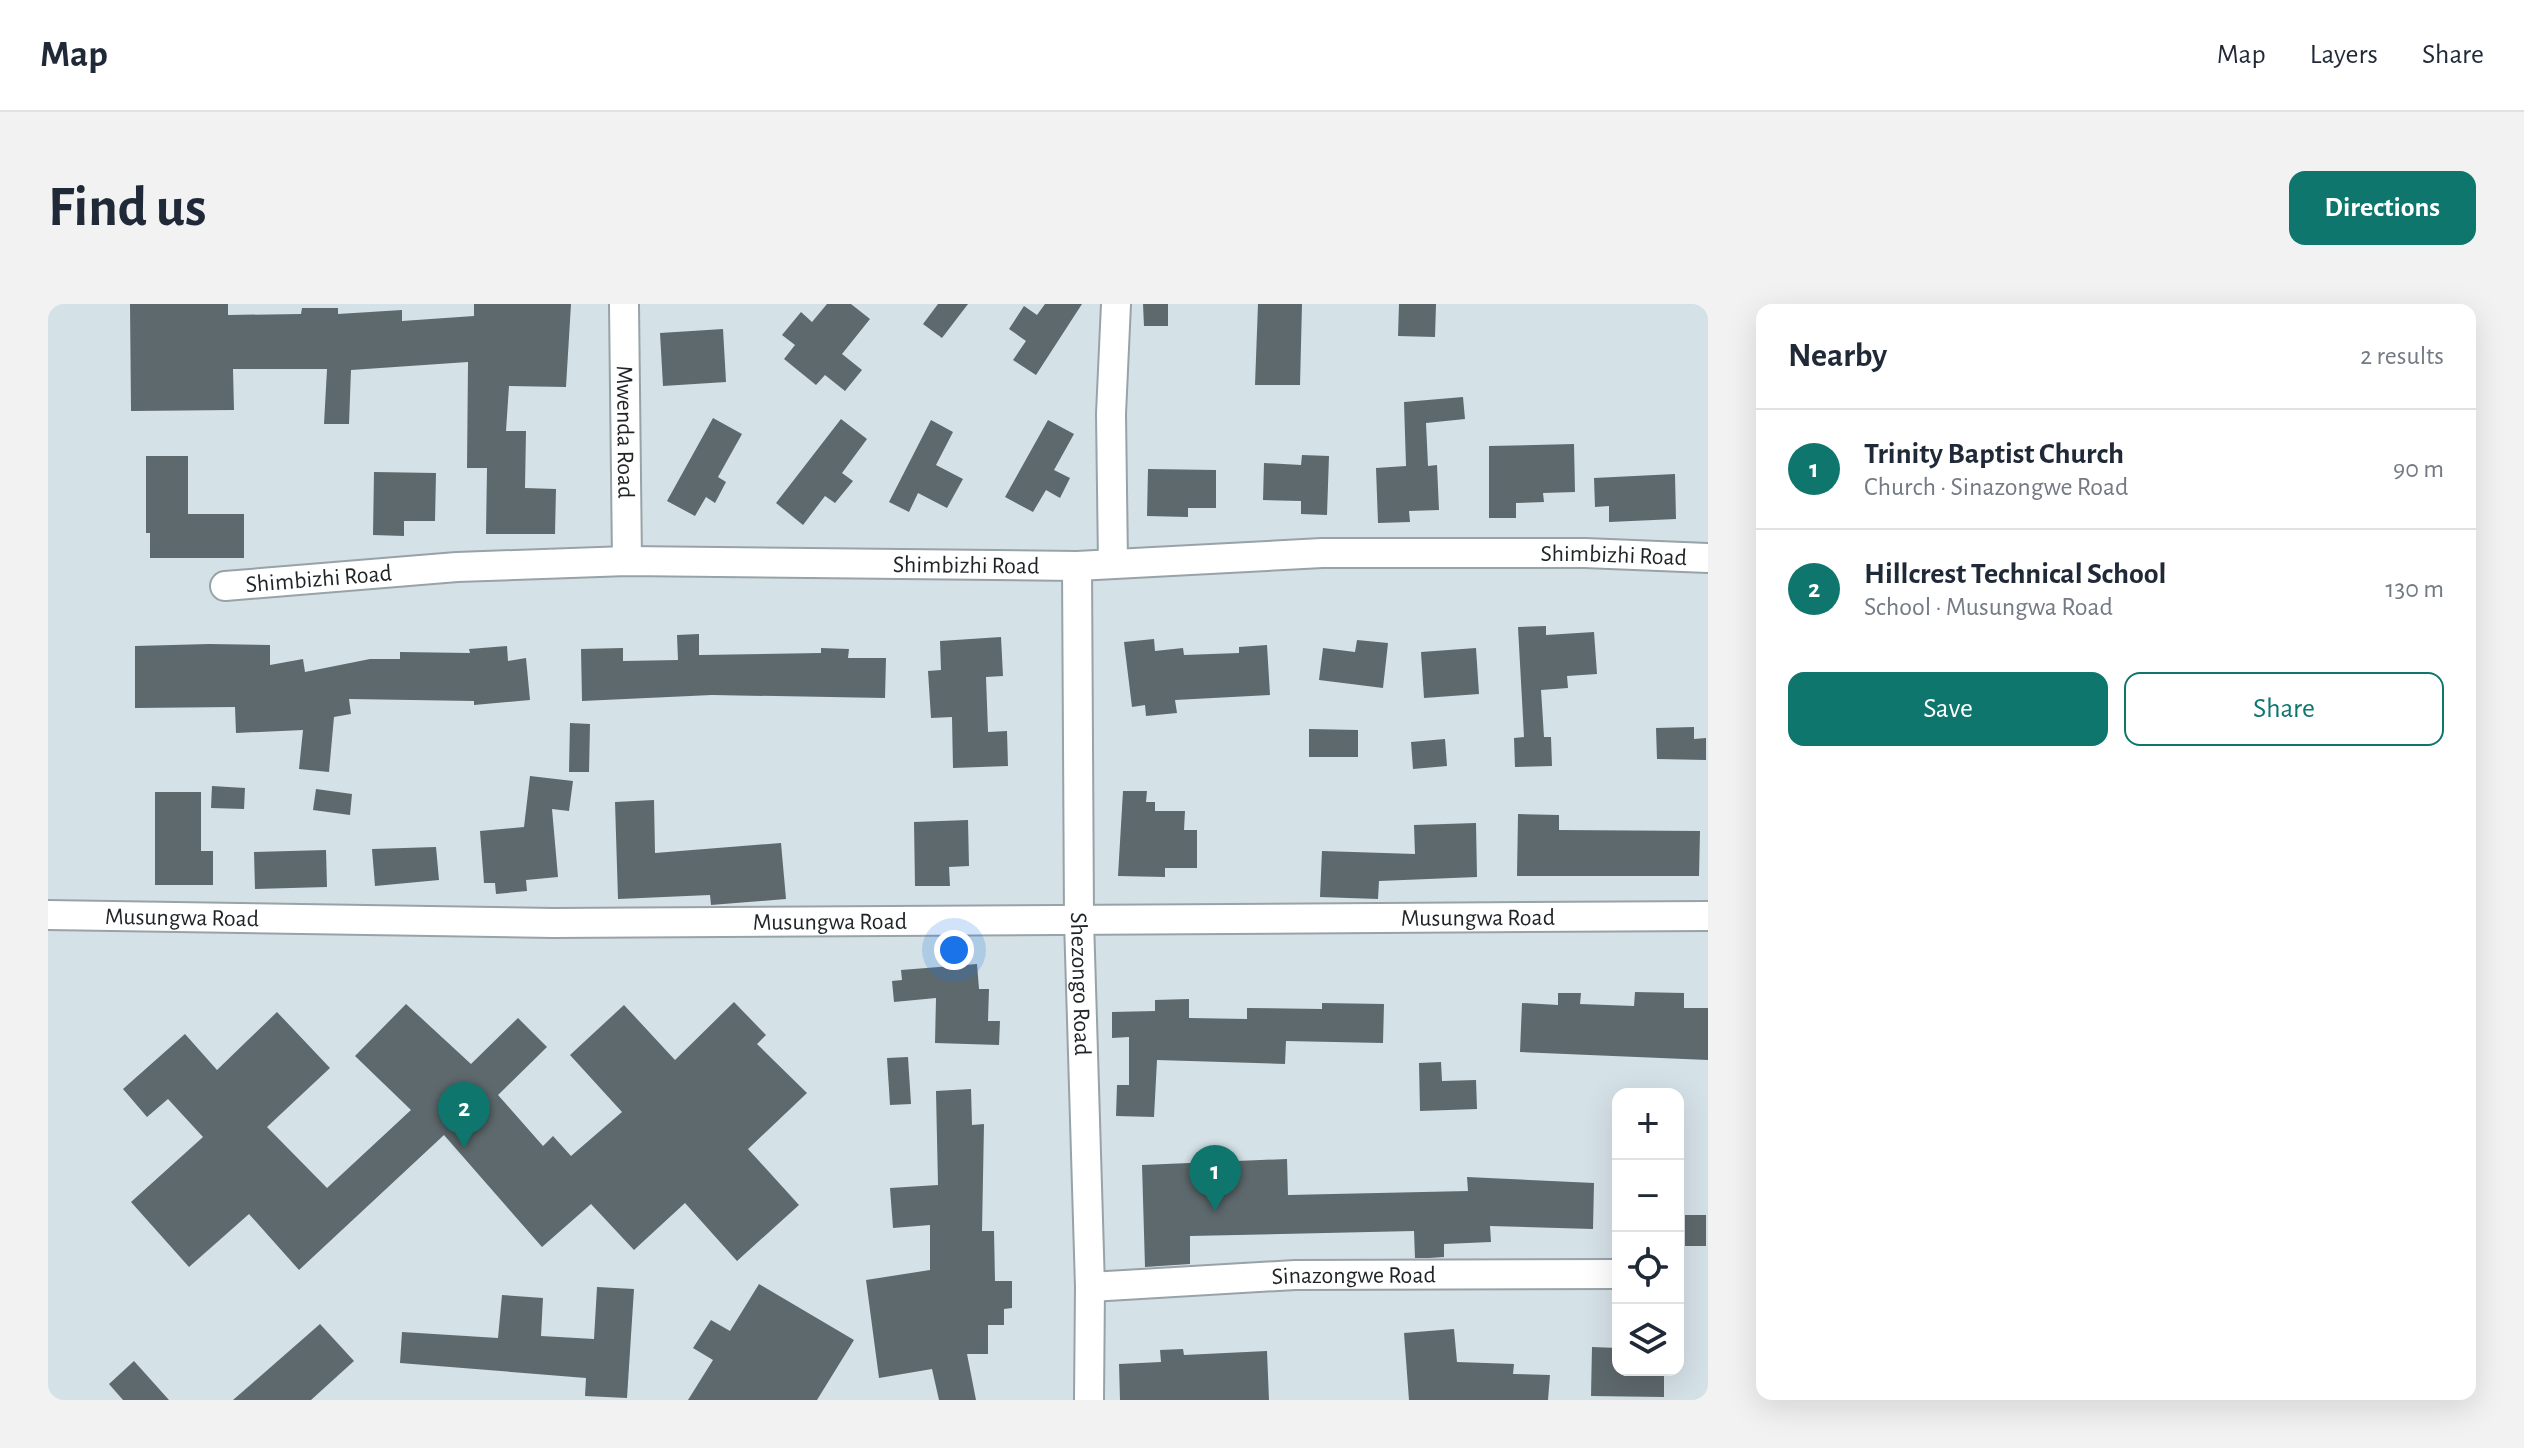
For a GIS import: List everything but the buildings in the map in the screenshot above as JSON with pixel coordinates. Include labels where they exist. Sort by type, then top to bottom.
[{"type":"street","name":"Mwenda Road","points":[[624,304],[627,561]]},
{"type":"street","points":[[1113,563],[1111,414],[1116,304]]},
{"type":"street","name":"Shimbizhi Road","points":[[225,586],[457,567],[627,561],[1077,566],[1322,553],[1708,558]]},
{"type":"street","name":"Shezongo Road","points":[[1077,566],[1079,920],[1090,1287],[1089,1400]]},
{"type":"street","name":"Musungwa Road","points":[[48,915],[553,923],[1708,916]]},
{"type":"street","name":"Sinazongwe Road","points":[[1090,1287],[1295,1275],[1612,1274]]},
{"type":"place","name":"Hillcrest Technical School","points":[[464,1148]]},
{"type":"place","name":"Trinity Baptist Church","points":[[1215,1211]]}]
